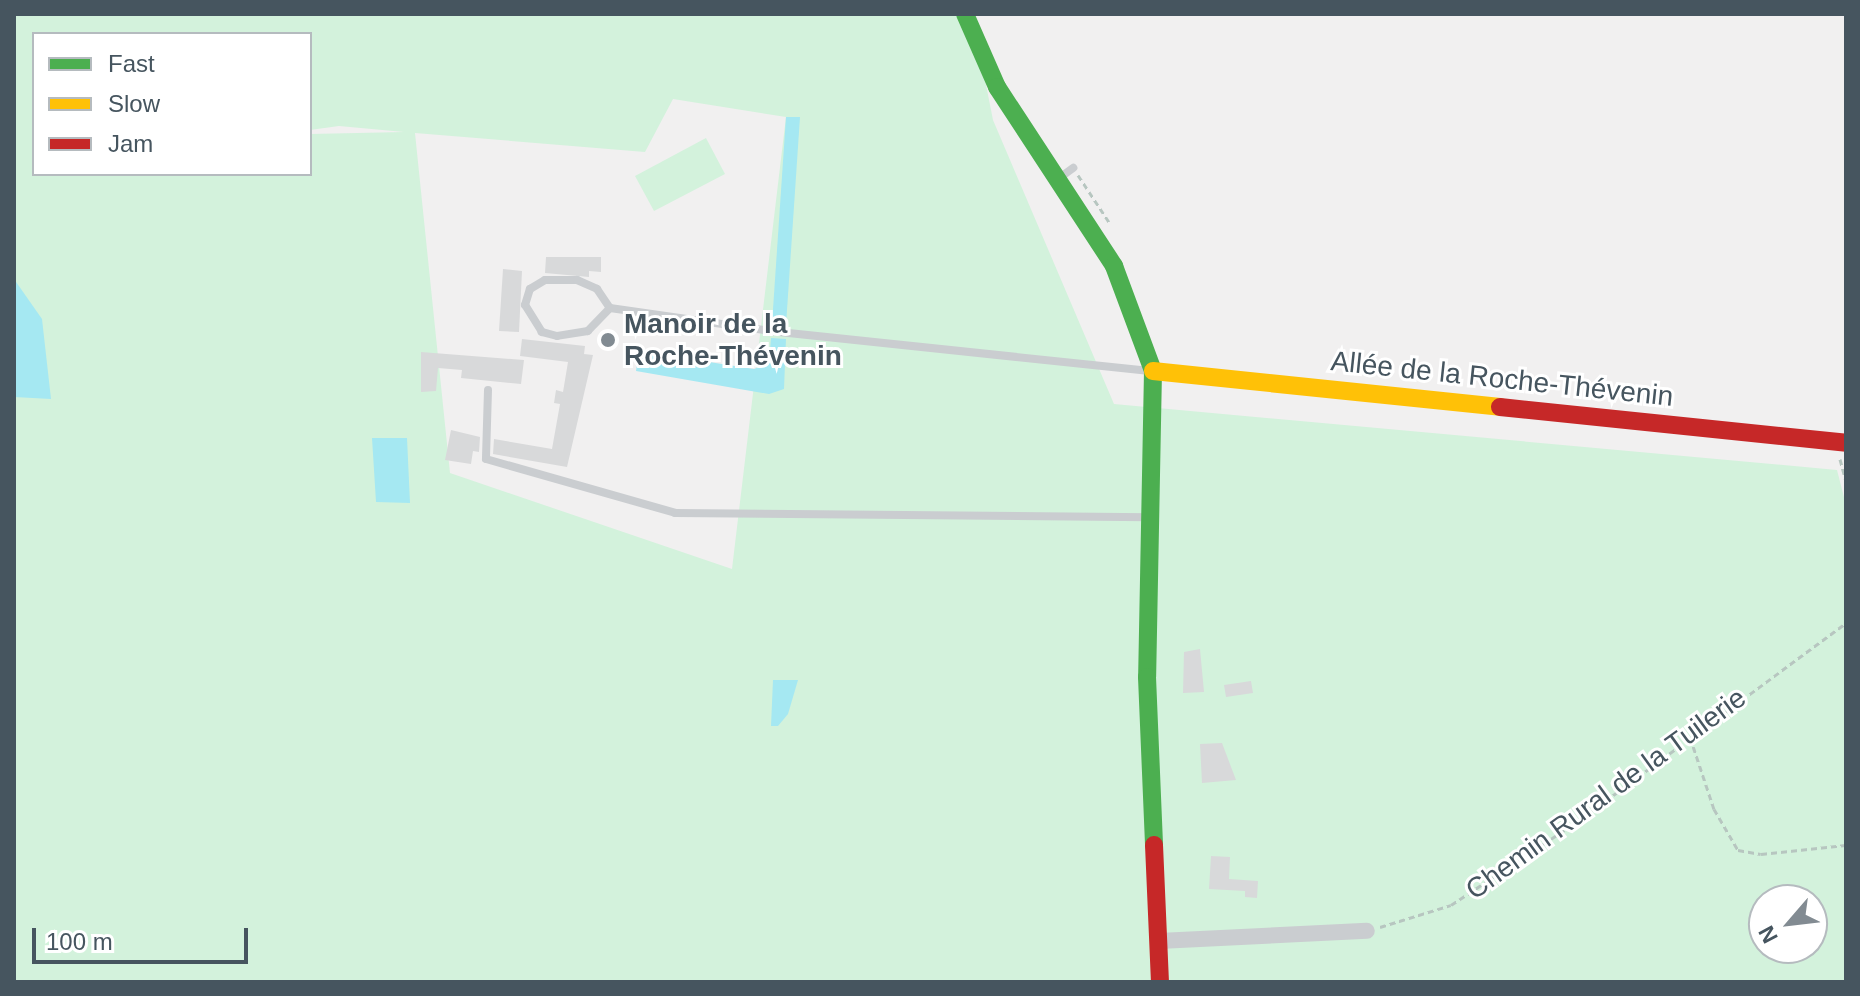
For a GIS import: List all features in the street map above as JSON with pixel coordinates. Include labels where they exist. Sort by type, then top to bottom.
[{"type":"street","points":[[965,14],[997,87],[1065,174],[1114,266],[1153,371],[1147,677],[1160,982]]},
{"type":"street","name":"Allée de la Roche-Thévenin","points":[[1153,371],[1846,443]]},
{"type":"street","points":[[1159,941],[1367,931]]},
{"type":"lane","points":[[610,308],[588,331],[557,336],[542,332],[525,305],[530,289],[545,280],[577,280],[597,289],[610,308],[779,332],[1153,371]]},
{"type":"lane","points":[[488,390],[486,459],[675,513],[1150,517]]},
{"type":"path","name":"Chemin Rural de la Tuilerie","points":[[1367,931],[1451,905],[1581,819],[1689,736],[1846,623]]},
{"type":"path","points":[[1689,736],[1714,809],[1738,850],[1761,854],[1846,845]]},
{"type":"green space","points":[[14,14],[972,14],[993,120],[1114,404],[1837,470],[1846,505],[1846,982],[14,982]],"holes":[[[673,99],[786,117],[732,569],[450,473],[415,133],[645,152]]]},
{"type":"green space","points":[[706,138],[725,174],[654,211],[635,176]]},
{"type":"water","points":[[786,117],[800,117],[786,325],[772,324]]},
{"type":"water","points":[[14,279],[42,319],[51,399],[14,397]]},
{"type":"water","points":[[771,338],[786,339],[784,389],[769,394],[636,371],[639,351],[754,369],[769,363]]},
{"type":"water","points":[[372,438],[407,438],[410,503],[376,502]]},
{"type":"water","points":[[773,680],[798,680],[788,714],[778,726],[771,726]]},
{"type":"building","points":[[546,257],[601,257],[601,272],[589,271],[589,277],[545,273]]},
{"type":"building","points":[[503,269],[522,271],[519,332],[499,331]]},
{"type":"building","points":[[522,339],[585,346],[584,354],[593,355],[567,467],[493,454],[494,439],[552,449],[560,404],[554,403],[556,390],[563,392],[568,362],[520,356]]},
{"type":"building","points":[[421,352],[524,360],[521,384],[461,378],[462,370],[438,368],[436,391],[421,392]]},
{"type":"building","points":[[451,430],[480,437],[479,452],[473,451],[471,464],[445,460]]},
{"type":"building","points":[[1200,649],[1204,692],[1183,693],[1184,652]]},
{"type":"building","points":[[1251,681],[1253,693],[1226,697],[1224,685]]},
{"type":"building","points":[[1222,743],[1236,780],[1202,783],[1200,744]]},
{"type":"building","points":[[1211,856],[1230,857],[1229,879],[1258,881],[1257,898],[1245,897],[1245,891],[1209,889]]},
{"type":"traffic: fast","points":[[965,14],[997,87],[1114,266],[1153,371],[1147,677],[1154,845]]},
{"type":"traffic: slow","points":[[1153,371],[1500,407]]},
{"type":"traffic: jam","points":[[1500,407],[1846,443]]},
{"type":"traffic: jam","points":[[1154,845],[1160,982]]},
{"type":"place","name":"Manoir de la Roche-Thévenin","points":[[608,340]]}]
